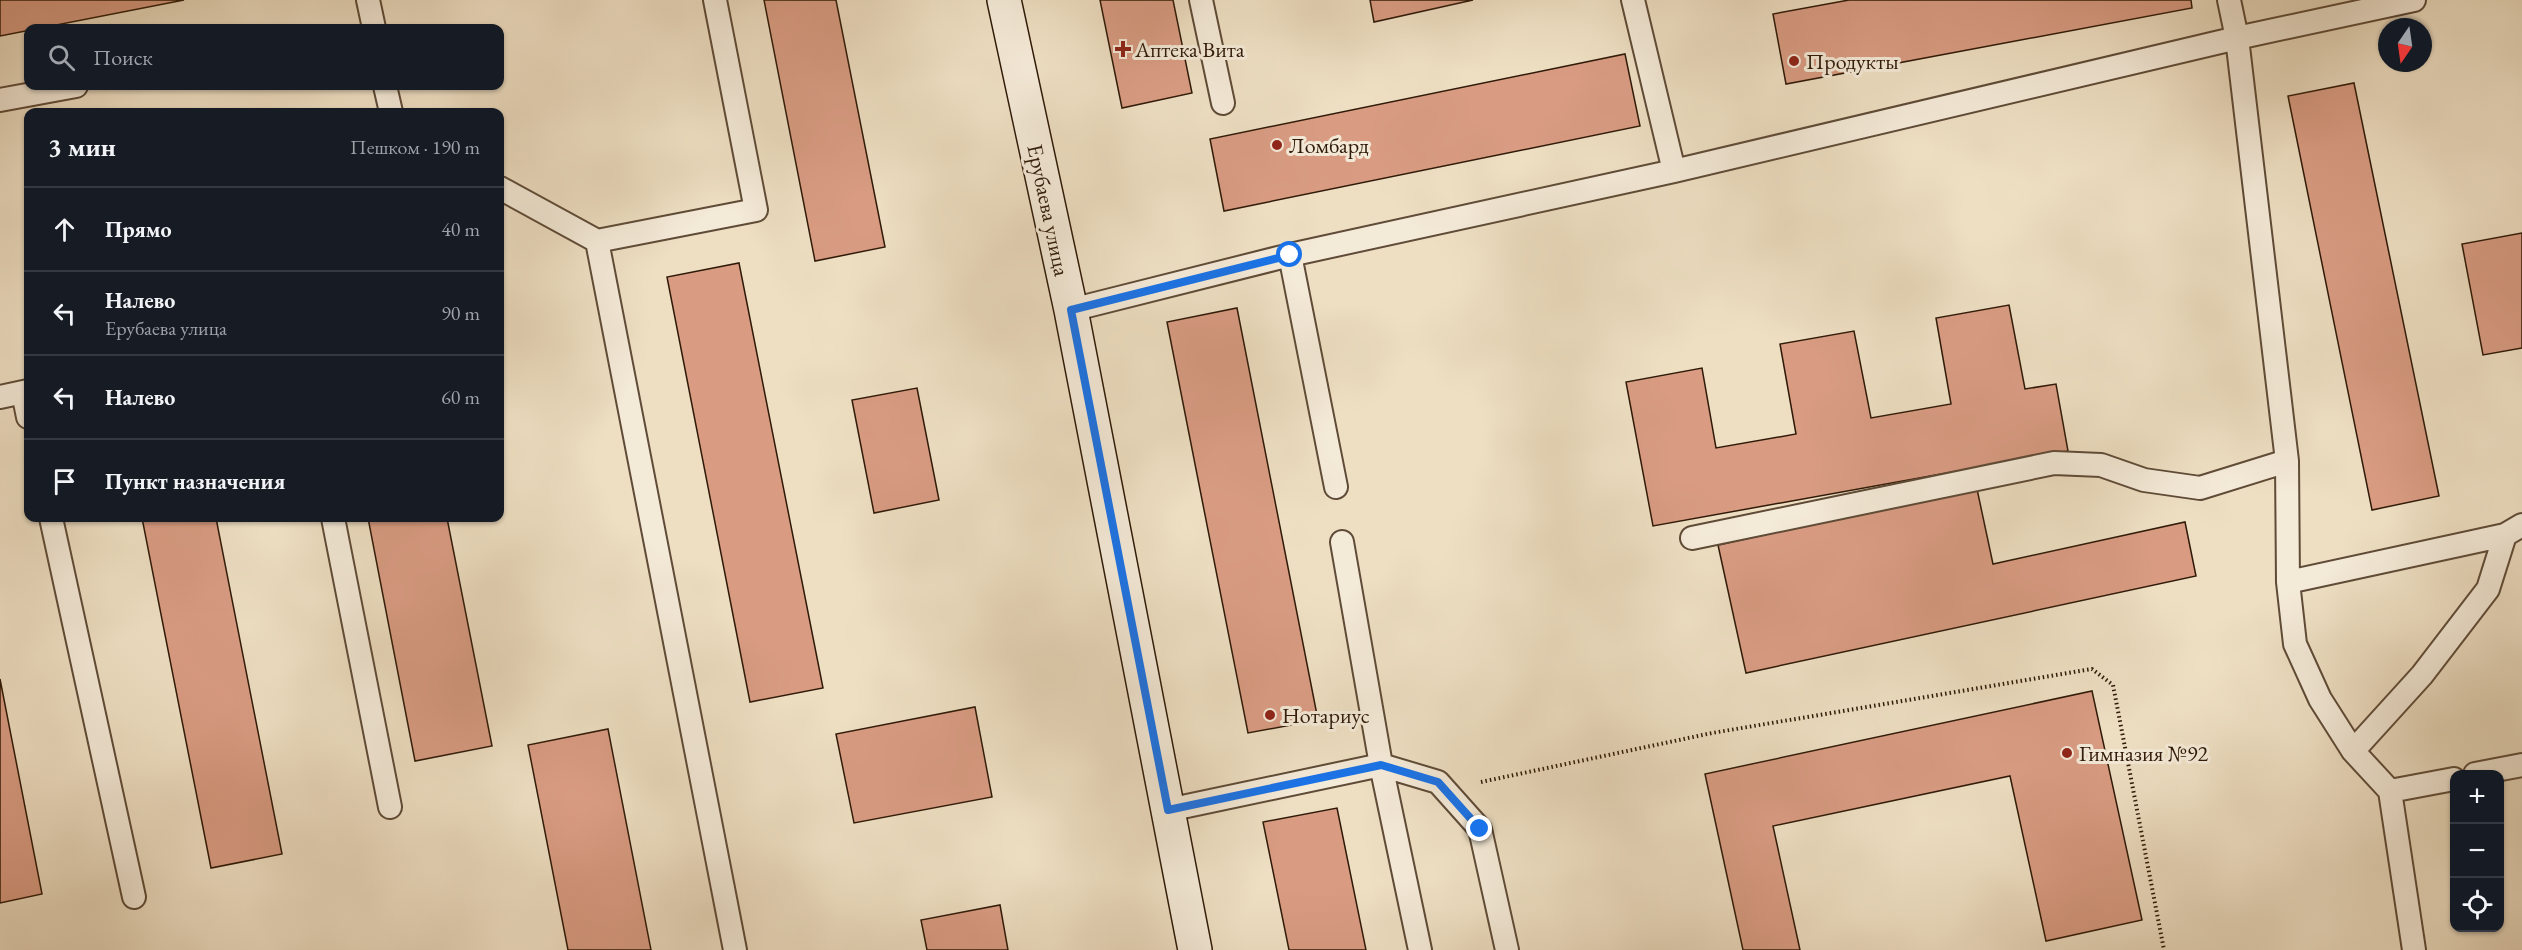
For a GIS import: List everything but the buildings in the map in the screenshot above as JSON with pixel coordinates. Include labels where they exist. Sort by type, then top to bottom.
[{"type":"main road","name":"Ерубаева улица","points":[[1004,0],[1071,310],[1195,950]]},
{"type":"lane","points":[[368,0],[371,24]]},
{"type":"lane","points":[[504,190],[597,241],[756,210],[715,0]]},
{"type":"lane","points":[[1201,0],[1223,103]]},
{"type":"lane","points":[[1633,0],[1674,171]]},
{"type":"lane","points":[[2229,0],[2237,38],[2288,461],[2288,582],[2295,644],[2320,699],[2353,752],[2390,791],[2414,950]]},
{"type":"lane","points":[[1071,310],[1290,255],[1674,171],[2237,38],[2414,0]]},
{"type":"lane","points":[[0,100],[54,90]]},
{"type":"lane","points":[[386,90],[390,108]]},
{"type":"lane","points":[[597,241],[735,950]]},
{"type":"lane","points":[[1290,255],[1336,487]]},
{"type":"lane","points":[[0,397],[24,392]]},
{"type":"lane","points":[[1692,538],[2054,463],[2101,465],[2144,480],[2200,488],[2288,461]]},
{"type":"lane","points":[[52,522],[134,897]]},
{"type":"lane","points":[[334,522],[390,807]]},
{"type":"lane","points":[[2288,582],[2513,530]]},
{"type":"lane","points":[[2353,752],[2422,675],[2488,589],[2513,530]]},
{"type":"lane","points":[[1342,542],[1381,765],[1420,950]]},
{"type":"lane","points":[[1168,810],[1381,765],[1438,782],[1480,829],[1507,950]]},
{"type":"lane","points":[[2496,770],[2522,765]]},
{"type":"lane","points":[[2390,791],[2450,779]]},
{"type":"path","points":[[1445,790],[1712,733],[2092,669],[2113,685],[2164,950]]},
{"type":"place","name":"Аптека Вита","points":[[1123,49]]},
{"type":"place","name":"Продукты","points":[[1794,61]]},
{"type":"place","name":"Ломбард","points":[[1277,145]]},
{"type":"place","name":"Нотариус","points":[[1270,715]]},
{"type":"place","name":"Гимназия №92","points":[[2067,753]]},
{"type":"route","points":[[1290,255],[1071,310],[1168,810],[1381,765],[1438,782],[1480,829]]}]
